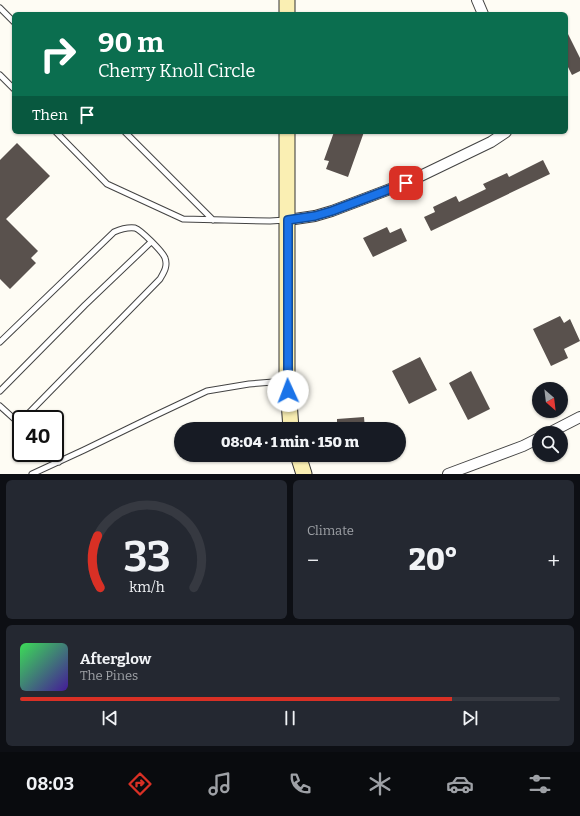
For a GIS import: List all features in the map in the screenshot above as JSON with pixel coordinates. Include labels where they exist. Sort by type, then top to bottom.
[{"type":"street","points":[[287,0],[287,12]]},
{"type":"street","points":[[477,0],[482,12]]},
{"type":"street","points":[[287,134],[287,381],[290,422]]},
{"type":"street","points":[[288,220],[315,216],[332,211],[406,183],[491,142],[503,134]]},
{"type":"street","points":[[563,426],[580,417]]},
{"type":"street","points":[[448,474],[532,442]]},
{"type":"street","points":[[300,462],[304,474]]},
{"type":"lane","points":[[0,8],[12,20]]},
{"type":"lane","points":[[0,75],[12,87]]},
{"type":"lane","points":[[58,134],[107,184],[183,219],[288,220]]},
{"type":"lane","points":[[127,134],[213,220]]},
{"type":"lane","points":[[0,342],[114,232],[125,228],[137,229],[157,248],[165,259],[166,269],[160,279],[33,410]]},
{"type":"lane","points":[[0,391],[85,305],[151,242]]},
{"type":"lane","points":[[64,459],[208,391],[249,384],[287,381]]},
{"type":"lane","points":[[0,406],[12,415]]},
{"type":"lane","points":[[32,474],[58,462]]},
{"type":"building","points":[[568,34],[580,58],[580,71],[572,75],[568,67]]},
{"type":"building","points":[[333,134],[363,134],[348,177],[326,169],[329,161],[324,160]]},
{"type":"building","points":[[17,143],[50,176],[6,219],[38,251],[31,258],[36,263],[10,289],[0,279],[0,160]]},
{"type":"building","points":[[543,160],[550,174],[431,231],[424,217],[435,212],[433,207],[456,196],[459,202],[486,189],[483,184],[507,173],[509,177]]},
{"type":"building","points":[[387,227],[390,233],[401,228],[407,241],[373,257],[363,238]]},
{"type":"building","points":[[560,316],[564,323],[570,319],[580,341],[564,349],[568,358],[551,366],[533,329]]},
{"type":"building","points":[[420,357],[437,390],[409,404],[392,371]]},
{"type":"building","points":[[471,371],[490,409],[468,420],[449,383]]},
{"type":"building","points":[[364,417],[364,422],[337,422],[337,419]]},
{"type":"route","points":[[288,391],[288,220],[315,216],[332,211],[406,183]]}]
